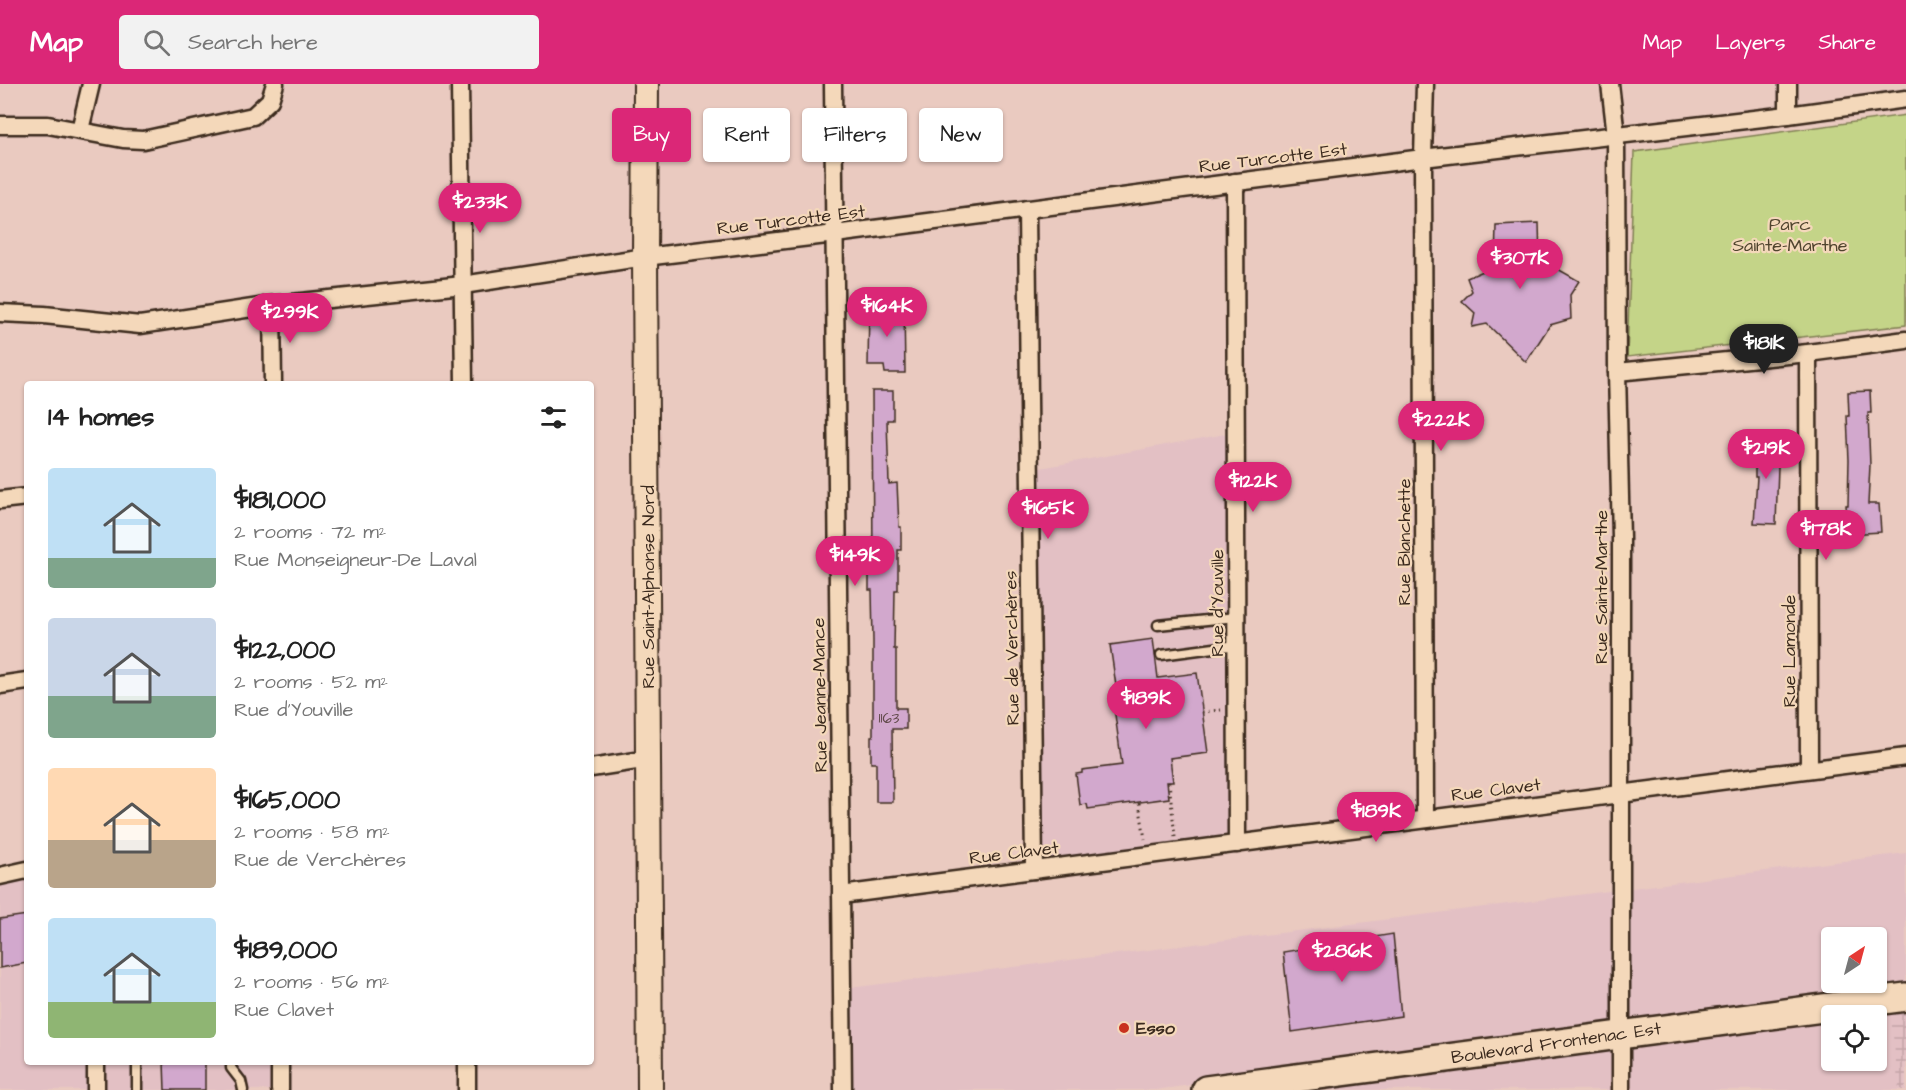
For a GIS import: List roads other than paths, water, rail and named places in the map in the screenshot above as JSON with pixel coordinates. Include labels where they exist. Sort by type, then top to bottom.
[{"type":"main road","name":"Rue Saint-Alphonse Nord","points":[[646,84],[650,1090]]},
{"type":"main road","name":"Boulevard Frontenac Est","points":[[1213,1090],[1906,997]]},
{"type":"street","points":[[80,130],[91,84]]},
{"type":"street","points":[[0,125],[48,125],[123,139],[143,140],[253,116],[270,100],[275,84]]},
{"type":"street","points":[[460,84],[464,381]]},
{"type":"street","name":"Rue Jeanne-Mance","points":[[833,84],[843,1090]]},
{"type":"street","name":"Rue Blanchette","points":[[1425,84],[1423,158],[1425,819]]},
{"type":"street","name":"Rue Sainte-Marthe","points":[[1610,84],[1616,135],[1617,372],[1621,538],[1621,1090]]},
{"type":"street","points":[[1788,84],[1788,115]]},
{"type":"street","name":"Rue Turcotte Est","points":[[0,313],[140,325],[272,305],[463,285],[645,257],[1906,99]]},
{"type":"street","name":"Rue d'Youville","points":[[1235,182],[1237,844]]},
{"type":"street","name":"Rue de Verchères","points":[[1027,209],[1034,870]]},
{"type":"street","points":[[272,305],[273,381]]},
{"type":"street","points":[[1617,372],[1808,353],[1906,339]]},
{"type":"street","name":"Rue Lamonde","points":[[1808,353],[1809,769]]},
{"type":"street","points":[[0,500],[24,497]]},
{"type":"street","points":[[0,685],[24,681]]},
{"type":"street","name":"Rue Clavet","points":[[841,895],[1906,757]]},
{"type":"street","points":[[594,768],[649,759]]},
{"type":"street","points":[[0,876],[24,871]]},
{"type":"street","points":[[96,1065],[96,1090]]},
{"type":"street","points":[[280,1065],[280,1090]]},
{"type":"street","points":[[467,1065],[467,1090]]},
{"type":"lane","points":[[1158,625],[1236,616]]},
{"type":"lane","points":[[1161,656],[1237,645]]},
{"type":"lane","points":[[137,1065],[137,1090]]},
{"type":"lane","points":[[231,1065],[241,1081],[243,1090]]},
{"type":"place","name":"Esso","points":[[1124,1028]]},
{"type":"park label","name":"Parc Sainte-Marthe","points":[[1790,234]]}]
